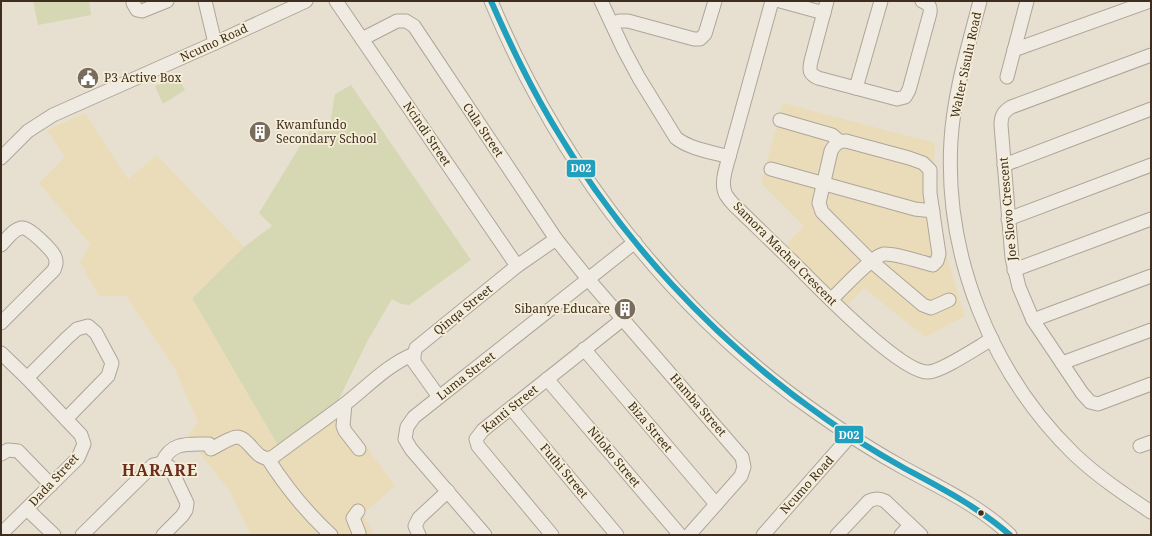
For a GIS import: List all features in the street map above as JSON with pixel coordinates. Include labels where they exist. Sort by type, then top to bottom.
[{"type":"street","points":[[133,4],[137,10],[142,11],[167,1]]},
{"type":"street","points":[[205,1],[215,43]]},
{"type":"street","name":"Ncumo Road","points":[[1,158],[28,131],[53,115],[306,1]]},
{"type":"street","name":"Ncindi Street","points":[[336,1],[517,266]]},
{"type":"street","points":[[491,1],[504,33],[522,70],[552,126],[597,193],[635,242],[673,286],[731,344],[797,398],[884,456],[968,503],[991,518],[1006,534]]},
{"type":"street","points":[[601,1],[639,78],[676,138],[691,146],[729,157]]},
{"type":"street","points":[[612,24],[619,21],[628,21],[694,39],[700,39],[705,34],[715,1]]},
{"type":"street","name":"Samora Machel Crescent","points":[[772,1],[724,177],[724,189],[726,195],[734,205],[846,316],[909,366],[927,372],[935,370],[951,363],[992,339]]},
{"type":"street","points":[[780,1],[826,7],[809,71],[811,73],[818,78],[897,99],[908,95],[930,13],[929,4],[922,1]]},
{"type":"street","points":[[856,88],[880,1]]},
{"type":"street","name":"Walter Sisulu Road","points":[[980,1],[958,88],[951,139],[951,189],[953,217],[964,267],[972,294],[992,339],[1013,378],[1034,410],[1074,454],[1111,486],[1151,512]]},
{"type":"street","points":[[1007,77],[1027,1]]},
{"type":"street","points":[[1014,50],[1150,1]]},
{"type":"street","name":"Cula Street","points":[[362,39],[397,21],[406,21],[414,26],[556,239],[588,279]]},
{"type":"street","name":"Joe Slovo Crescent","points":[[1151,55],[1011,107],[1004,112],[1001,119],[1012,258],[1019,287],[1033,320],[1087,400],[1094,404],[1098,404],[1151,384]]},
{"type":"street","points":[[1004,165],[1151,109]]},
{"type":"street","points":[[780,120],[832,135],[838,141],[846,141],[909,158],[923,163],[930,170],[930,193],[939,254],[937,261],[933,265],[892,254],[883,254],[871,261],[831,300]]},
{"type":"street","points":[[838,141],[831,151],[822,184],[818,203],[822,212],[871,261],[923,305],[931,308],[949,300]]},
{"type":"street","points":[[1008,219],[1151,165]]},
{"type":"street","points":[[771,169],[916,209],[933,211]]},
{"type":"street","points":[[1014,270],[1151,219]]},
{"type":"street","points":[[1,245],[18,229],[23,228],[31,231],[55,256],[56,264],[54,270],[1,323]]},
{"type":"street","name":"Qinqa Street","points":[[414,354],[416,348],[517,266],[556,239]]},
{"type":"street","name":"Luma Street","points":[[485,535],[411,449],[405,439],[410,422],[439,397],[635,242]]},
{"type":"street","points":[[1033,320],[1151,276]]},
{"type":"street","name":"Hamba Street","points":[[588,279],[742,457],[744,467],[741,476],[688,535]]},
{"type":"street","name":"Kanti Street","points":[[552,535],[476,443],[476,439],[483,430],[622,319]]},
{"type":"street","points":[[27,378],[77,329],[88,326],[96,333],[112,363],[108,376],[66,419]]},
{"type":"street","points":[[1062,364],[1151,330]]},
{"type":"street","name":"Biza Street","points":[[584,349],[716,504]]},
{"type":"street","name":"Dada Street","points":[[1,353],[81,435],[84,444],[78,458],[1,534]]},
{"type":"street","points":[[162,463],[173,448],[182,444],[210,447],[235,437],[241,438],[263,458],[268,459],[273,457],[345,404],[390,366],[414,354],[414,362],[439,397]]},
{"type":"street","name":"Ntloko Street","points":[[547,379],[680,535]]},
{"type":"street","points":[[345,404],[343,426],[359,449]]},
{"type":"street","name":"Futhi Street","points":[[511,408],[617,535]]},
{"type":"street","name":"Ncumo Road","points":[[763,535],[851,435]]},
{"type":"street","points":[[1,454],[8,450],[18,451],[51,485]]},
{"type":"street","points":[[268,459],[281,480],[298,501],[331,535]]},
{"type":"street","points":[[82,535],[153,465],[162,463],[170,467],[187,503],[186,510],[182,516],[163,535]]},
{"type":"street","points":[[419,535],[415,526],[419,518],[448,491]]},
{"type":"street","points":[[837,535],[869,501],[874,498],[880,498],[884,501],[921,535]]},
{"type":"street","points":[[27,509],[54,535]]},
{"type":"street","points":[[358,511],[353,518],[359,533],[358,535]]},
{"type":"street","points":[[901,535],[910,525]]},
{"type":"green space","points":[[33,1],[89,1],[91,15],[38,25]]},
{"type":"green space","points":[[178,78],[185,90],[163,104],[155,86]]},
{"type":"green space","points":[[351,85],[471,260],[409,305],[401,304],[392,299],[368,340],[336,405],[278,446],[192,298],[244,247],[272,226],[259,213],[313,125],[330,124],[335,94]]},
{"type":"sand","points":[[783,103],[935,143],[932,192],[944,248],[965,316],[925,337],[864,288],[847,306],[786,245],[804,226],[761,183]]},
{"type":"sand","points":[[85,113],[128,179],[157,155],[244,247],[192,298],[278,446],[336,405],[395,486],[363,514],[374,535],[251,535],[229,490],[187,437],[198,422],[174,367],[126,296],[99,296],[80,262],[90,244],[39,183],[65,157],[47,130]]},
{"type":"transit line","name":"D02","points":[[491,1],[534,92],[578,164],[607,206],[639,247],[672,285],[708,322],[745,356],[785,389],[874,451],[959,498],[1010,535]]},
{"type":"place","name":"P3 Active Box","points":[[88,78]]},
{"type":"place","name":"Kwamfundo Secondary School","points":[[260,132]]},
{"type":"place","name":"Sibanye Educare","points":[[625,309]]},
{"type":"district","name":"HARARE","points":[[160,470]]}]
